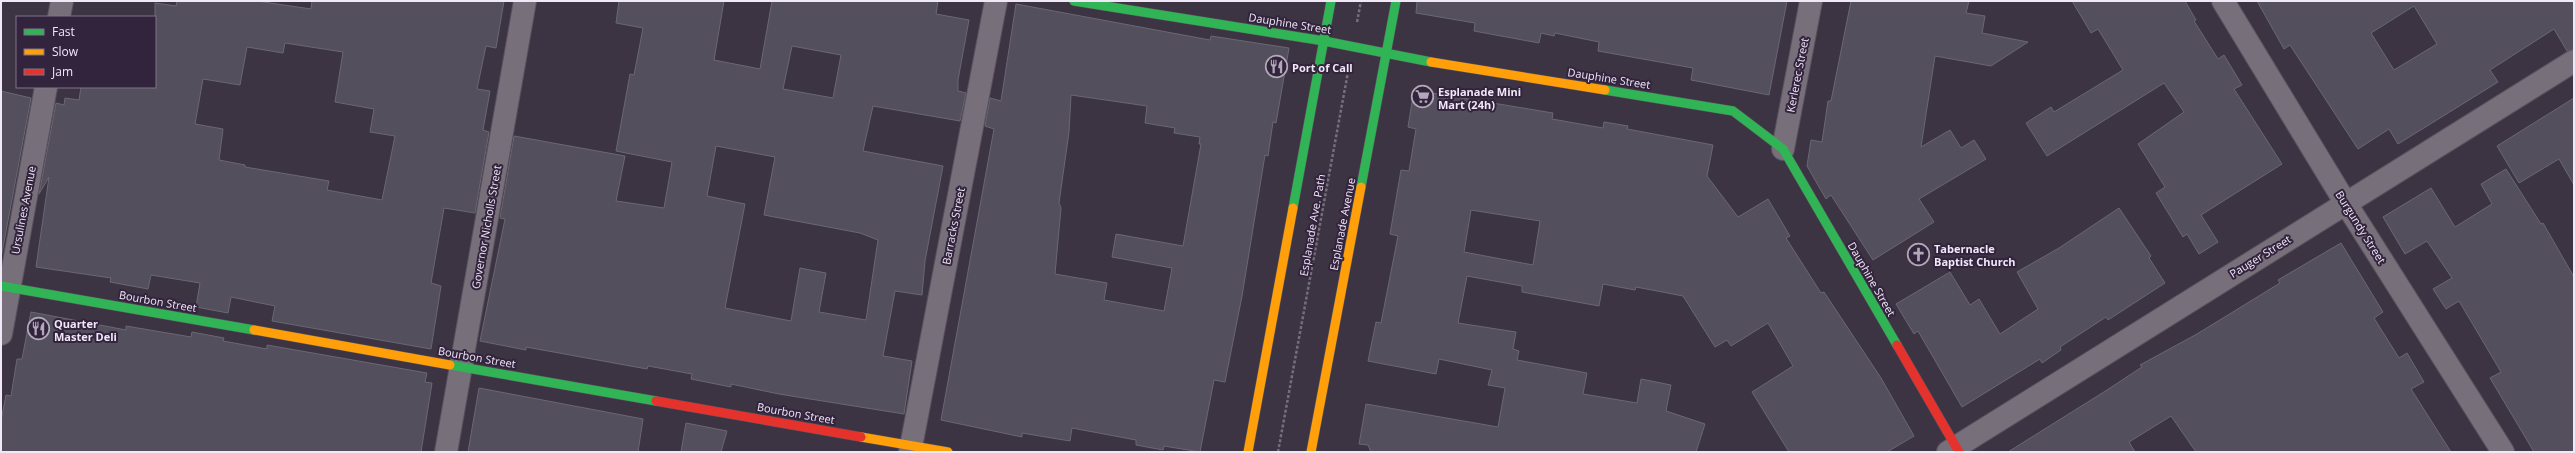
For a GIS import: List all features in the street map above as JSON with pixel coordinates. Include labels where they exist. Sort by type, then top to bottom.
[{"type":"street","points":[[59,16],[62,1]]},
{"type":"street","name":"Governor Nicholls Street","points":[[446,452],[525,1]]},
{"type":"street","name":"Barracks Street","points":[[911,449],[996,1]]},
{"type":"street","name":"Dauphine Street","points":[[1074,1],[1324,41],[1386,54],[1733,110],[1783,149],[1954,450]]},
{"type":"street","points":[[1248,452],[1331,1]]},
{"type":"street","name":"Esplanade Avenue","points":[[1311,452],[1396,1]]},
{"type":"street","name":"Kerlerec Street","points":[[1783,149],[1811,1]]},
{"type":"street","name":"Burgundy Street","points":[[2223,1],[2345,202],[2503,452]]},
{"type":"street","name":"Pauger Street","points":[[1954,450],[2345,202],[2574,61]]},
{"type":"street","name":"Ursulines Avenue","points":[[1,334],[5,287],[46,88]]},
{"type":"street","name":"Bourbon Street","points":[[5,287],[462,367],[911,449],[948,452]]},
{"type":"path","name":"Esplanade Ave. Path","points":[[1278,452],[1361,1]]},
{"type":"building","points":[[177,1],[257,1],[311,9],[312,1],[504,1],[496,48],[486,46],[477,89],[490,91],[483,130],[489,132],[475,213],[444,208],[431,283],[441,286],[431,349],[272,321],[275,306],[231,297],[228,313],[196,307],[200,283],[151,275],[148,289],[110,282],[111,278],[36,267],[49,177],[39,194],[56,103],[64,105],[65,98],[79,100],[81,88],[156,88],[155,3],[176,6]],"holes":[[[285,43],[343,52],[335,102],[374,109],[370,132],[395,136],[382,200],[327,190],[329,181],[245,167],[245,165],[219,160],[223,129],[195,124],[203,79],[240,85],[247,47],[283,53]]]},
{"type":"building","points":[[619,1],[724,1],[714,60],[760,69],[772,1],[938,1],[936,14],[969,20],[958,80],[958,91],[966,93],[960,121],[873,106],[863,151],[943,166],[925,261],[922,295],[895,291],[883,356],[912,361],[904,414],[779,394],[731,384],[731,387],[691,379],[692,374],[648,366],[647,369],[526,347],[526,350],[480,341],[505,219],[500,218],[514,136],[625,156],[616,201],[664,208],[672,162],[616,151],[630,74],[634,75],[643,28],[616,23]],"holes":[[[792,46],[841,55],[833,98],[783,89]],[[716,146],[775,157],[764,215],[860,233],[878,240],[866,320],[819,312],[826,273],[800,268],[791,321],[725,308],[745,204],[707,196]]]},
{"type":"building","points":[[1417,1],[1787,1],[1769,95],[1691,80],[1693,68],[1598,51],[1599,42],[1555,33],[1554,36],[1541,33],[1539,43],[1474,31],[1475,23],[1416,13]]},
{"type":"building","points":[[1851,1],[1969,1],[1966,13],[1985,16],[1982,33],[2028,42],[1991,66],[1935,56],[1921,147],[1950,130],[1961,148],[1974,140],[1986,159],[1919,199],[1934,222],[1873,260],[1831,195],[1826,199],[1807,166],[1811,140],[1822,142],[1828,101],[1831,101]]},
{"type":"building","points":[[2072,1],[2185,1],[2196,20],[2194,21],[2218,59],[2224,55],[2242,85],[2234,89],[2282,164],[2201,215],[2218,242],[2199,254],[2187,234],[2183,237],[2156,193],[2165,187],[2138,144],[2184,112],[2164,83],[2047,156],[2026,123],[2051,107],[2054,112],[2123,70],[2098,29],[2091,33]]},
{"type":"building","points":[[2257,1],[2574,1],[2574,49],[2567,51],[2554,29],[2490,70],[2498,82],[2398,144],[2389,129],[2358,149],[2290,45],[2284,49]],"holes":[[[2414,6],[2437,44],[2394,70],[2371,33]]]},
{"type":"building","points":[[1016,4],[1210,40],[1211,36],[1289,48],[1276,123],[1273,122],[1268,156],[1265,155],[1242,296],[1225,382],[1214,380],[1200,452],[1164,446],[1163,450],[1136,445],[1136,440],[1072,428],[1070,441],[1022,433],[1022,437],[941,420],[994,129],[985,126],[990,98],[1001,101]],"holes":[[[1071,95],[1147,106],[1145,123],[1175,128],[1174,133],[1200,137],[1199,144],[1201,144],[1183,246],[1116,234],[1112,257],[1172,268],[1164,311],[1104,300],[1107,283],[1055,274],[1061,208],[1059,203],[1069,132]]]},
{"type":"building","points":[[1414,90],[1553,113],[1552,119],[1603,128],[1604,122],[1628,126],[1627,129],[1713,145],[1707,176],[1738,217],[1768,199],[1790,236],[1786,238],[1821,293],[1824,292],[1881,378],[1914,436],[1887,452],[1789,452],[1752,392],[1793,366],[1768,323],[1731,346],[1727,340],[1715,347],[1683,296],[1636,287],[1635,290],[1603,284],[1599,306],[1522,292],[1522,286],[1467,276],[1458,323],[1516,332],[1513,349],[1519,351],[1517,360],[1587,373],[1583,394],[1637,403],[1641,379],[1671,385],[1666,411],[1705,424],[1696,452],[1371,452],[1368,445],[1359,444],[1366,404],[1498,427],[1505,388],[1488,385],[1492,370],[1439,359],[1436,374],[1368,361],[1376,322],[1381,323],[1398,236],[1390,234],[1401,170],[1409,171],[1416,129],[1408,127]],"holes":[[[1471,210],[1540,221],[1533,265],[1464,252]]]},
{"type":"building","points":[[1,91],[31,98],[1,258]]},
{"type":"building","points":[[2574,98],[2574,185],[2559,159],[2519,183],[2497,146]]},
{"type":"building","points":[[2506,169],[2541,224],[2543,223],[2574,277],[2574,452],[2534,452],[2490,378],[2501,372],[2459,301],[2446,309],[2433,289],[2452,278],[2427,241],[2405,254],[2383,217],[2431,188],[2455,227],[2492,204],[2481,184]]},
{"type":"building","points":[[2119,208],[2151,256],[2149,258],[2165,283],[2108,320],[2106,317],[2060,347],[2061,350],[2042,363],[2040,359],[1962,407],[1918,331],[1914,334],[1896,304],[1950,272],[1970,305],[1979,299],[2000,334],[2038,309],[2017,272],[2059,248]]},
{"type":"building","points":[[2341,243],[2383,312],[2374,318],[2399,358],[2407,353],[2424,382],[2411,389],[2451,452],[2196,452],[2171,416],[2129,442],[2135,452],[2008,452],[2142,367],[2140,365],[2197,334],[2280,283],[2278,280]]},
{"type":"building","points":[[31,312],[126,330],[126,326],[191,337],[192,332],[224,338],[223,341],[267,349],[267,345],[427,373],[425,382],[432,383],[421,452],[1,452],[1,421],[6,395],[11,396],[17,359],[22,359]]},
{"type":"building","points":[[479,388],[643,419],[638,452],[468,452]]},
{"type":"building","points":[[686,423],[727,431],[721,452],[681,452]]},
{"type":"traffic: fast","points":[[1074,1],[1324,41],[1431,62]]},
{"type":"traffic: fast","points":[[1293,208],[1331,1]]},
{"type":"traffic: fast","points":[[1361,187],[1396,1]]},
{"type":"traffic: fast","points":[[1605,90],[1733,111],[1783,149],[1897,345]]},
{"type":"traffic: fast","points":[[1,286],[254,330]]},
{"type":"traffic: fast","points":[[450,365],[656,401]]},
{"type":"traffic: slow","points":[[1431,62],[1605,90]]},
{"type":"traffic: slow","points":[[1311,452],[1361,187]]},
{"type":"traffic: slow","points":[[1248,452],[1293,208]]},
{"type":"traffic: slow","points":[[254,330],[450,365]]},
{"type":"traffic: slow","points":[[861,437],[948,452]]},
{"type":"traffic: jam","points":[[1897,345],[1959,452]]},
{"type":"traffic: jam","points":[[656,401],[861,437]]},
{"type":"place","name":"Port of Call","points":[[1277,67]]},
{"type":"place","name":"Esplanade Mini Mart (24h)","points":[[1422,97]]},
{"type":"place","name":"Tabernacle Baptist Church","points":[[1919,254]]},
{"type":"place","name":"Quarter Master Deli","points":[[39,329]]}]
